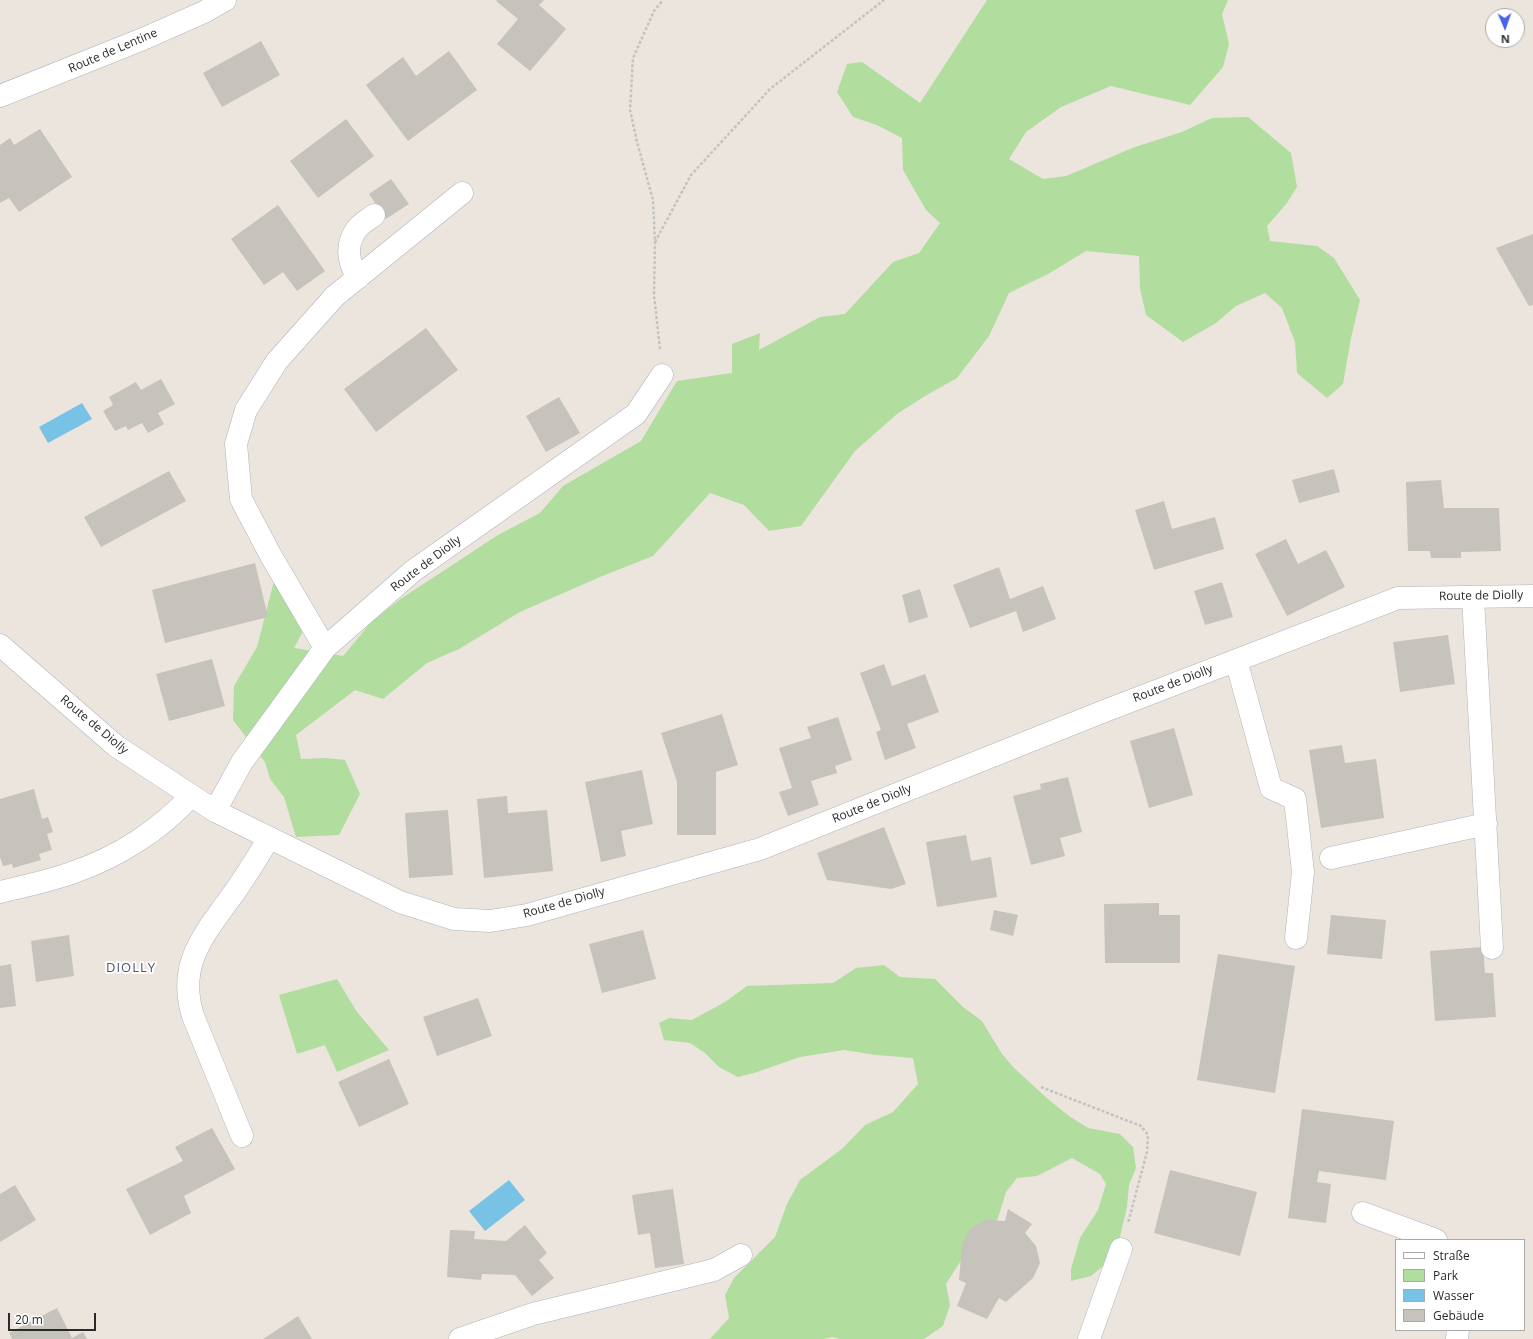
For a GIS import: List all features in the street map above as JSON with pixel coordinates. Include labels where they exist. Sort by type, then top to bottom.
[{"type":"street","name":"Route de Lentine","points":[[0,96],[150,36],[204,12],[225,0]]},
{"type":"street","points":[[325,648],[271,556],[241,499],[236,444],[246,410],[277,361],[335,296],[462,193]]},
{"type":"street","points":[[358,278],[350,266],[349,248],[357,230],[374,215]]},
{"type":"street","name":"Route de Diolly","points":[[215,811],[242,762],[325,648],[413,571],[636,414],[662,375]]},
{"type":"street","points":[[1473,596],[1492,948]]},
{"type":"street","name":"Route de Diolly","points":[[0,645],[116,746],[215,811],[400,902],[454,919],[490,921],[527,915],[760,849],[1102,712],[1398,598],[1533,596]]},
{"type":"street","points":[[1236,660],[1271,788],[1295,799],[1303,872],[1296,938]]},
{"type":"street","points":[[0,892],[35,884],[74,872],[109,857],[136,842],[170,817],[191,796]]},
{"type":"street","points":[[1331,858],[1486,824]]},
{"type":"street","points":[[242,1136],[193,1016],[189,1002],[188,978],[190,966],[207,930],[247,874],[269,838]]},
{"type":"street","points":[[1363,1213],[1433,1239]]},
{"type":"street","points":[[1089,1339],[1121,1249]]},
{"type":"street","points":[[460,1339],[533,1314],[714,1270],[741,1255]]},
{"type":"path","points":[[662,375],[654,295],[655,242],[653,200],[630,110],[633,58],[654,11],[663,0]]},
{"type":"path","points":[[655,242],[691,175],[770,89],[884,0]]},
{"type":"path","points":[[1041,1087],[1141,1126],[1148,1135],[1147,1152],[1121,1249]]},
{"type":"green space","points":[[987,0],[1228,0],[1222,14],[1229,44],[1223,67],[1190,105],[1111,86],[1061,107],[1026,132],[1009,159],[1043,179],[1066,176],[1135,147],[1182,132],[1212,118],[1248,117],[1291,153],[1297,187],[1287,203],[1267,226],[1270,241],[1317,246],[1334,258],[1360,300],[1351,338],[1343,384],[1327,398],[1297,373],[1295,342],[1282,308],[1265,293],[1236,306],[1216,323],[1183,342],[1146,315],[1140,288],[1139,256],[1086,251],[1048,274],[1009,293],[989,336],[957,378],[897,414],[855,451],[801,526],[769,531],[744,505],[710,493],[653,556],[600,577],[520,612],[459,649],[427,663],[383,699],[355,690],[296,735],[301,759],[326,758],[345,760],[360,794],[339,835],[296,837],[284,797],[270,779],[265,762],[233,720],[234,686],[257,647],[274,581],[314,611],[294,648],[343,656],[373,620],[402,598],[498,535],[540,513],[563,486],[641,441],[677,381],[732,373],[732,344],[760,333],[759,350],[820,317],[845,314],[893,262],[919,253],[940,223],[926,210],[903,170],[902,138],[877,125],[853,117],[837,92],[847,64],[862,62],[920,103]]},
{"type":"green space","points":[[884,965],[900,977],[935,979],[963,1007],[982,1021],[1002,1054],[1014,1068],[1049,1100],[1069,1116],[1088,1128],[1120,1134],[1133,1147],[1136,1168],[1129,1185],[1127,1207],[1119,1241],[1108,1262],[1091,1276],[1071,1281],[1071,1269],[1080,1238],[1098,1210],[1106,1184],[1100,1174],[1072,1158],[1037,1176],[1017,1178],[1006,1192],[997,1221],[962,1259],[946,1284],[950,1305],[943,1326],[924,1339],[840,1339],[833,1337],[823,1339],[710,1339],[729,1318],[725,1295],[734,1278],[775,1237],[787,1204],[800,1180],[843,1148],[865,1125],[893,1112],[918,1084],[913,1058],[876,1055],[844,1050],[800,1057],[738,1077],[719,1067],[705,1053],[690,1043],[664,1040],[659,1023],[669,1018],[692,1020],[725,1002],[747,986],[833,983],[856,968]]},
{"type":"green space","points":[[337,979],[357,1012],[389,1050],[337,1072],[325,1045],[297,1054],[279,995]]},
{"type":"water","points":[[82,403],[92,419],[48,443],[39,427]]},
{"type":"water","points":[[509,1180],[525,1200],[485,1231],[469,1211]]},
{"type":"building","points":[[544,0],[539,5],[566,29],[530,71],[497,44],[518,19],[496,1]]},
{"type":"building","points":[[261,41],[280,75],[222,107],[203,73]]},
{"type":"building","points":[[449,51],[477,90],[408,141],[366,85],[403,57],[416,76]]},
{"type":"building","points":[[346,119],[374,156],[318,198],[290,161]]},
{"type":"building","points":[[40,129],[72,177],[19,212],[9,198],[0,203],[0,145],[10,138],[14,145]]},
{"type":"building","points":[[391,179],[409,204],[386,219],[369,194]]},
{"type":"building","points":[[278,205],[325,271],[297,291],[283,272],[264,285],[231,239]]},
{"type":"building","points":[[1533,234],[1533,305],[1529,306],[1496,248]]},
{"type":"building","points":[[426,328],[458,370],[376,432],[344,389]]},
{"type":"building","points":[[161,379],[175,404],[158,413],[164,424],[148,433],[142,423],[128,430],[126,426],[115,431],[103,411],[113,405],[109,397],[136,382],[141,390]]},
{"type":"building","points":[[559,397],[580,433],[546,452],[526,416]]},
{"type":"building","points":[[1334,469],[1340,492],[1299,503],[1292,480]]},
{"type":"building","points":[[169,471],[186,501],[101,547],[84,517]]},
{"type":"building","points":[[1441,480],[1444,508],[1499,508],[1501,551],[1461,552],[1461,558],[1431,558],[1430,551],[1408,551],[1406,482]]},
{"type":"building","points":[[1164,501],[1172,529],[1215,517],[1224,549],[1154,570],[1135,510]]},
{"type":"building","points":[[1286,539],[1298,564],[1326,550],[1345,587],[1287,616],[1255,554]]},
{"type":"building","points":[[255,563],[268,617],[165,643],[152,590]]},
{"type":"building","points":[[999,567],[1010,599],[1043,586],[1056,619],[1023,632],[1016,611],[970,628],[953,585]]},
{"type":"building","points":[[1222,582],[1233,617],[1205,625],[1194,591]]},
{"type":"building","points":[[920,589],[928,617],[909,623],[902,595]]},
{"type":"building","points":[[1448,635],[1455,684],[1400,692],[1393,642]]},
{"type":"building","points":[[212,659],[225,706],[169,721],[156,674]]},
{"type":"building","points":[[884,664],[892,686],[925,674],[939,712],[907,724],[916,748],[885,760],[876,732],[881,730],[860,673]]},
{"type":"building","points":[[722,714],[738,765],[716,772],[716,835],[677,835],[677,782],[661,733]]},
{"type":"building","points":[[838,717],[852,760],[835,766],[837,773],[811,781],[819,805],[788,816],[779,792],[792,788],[779,748],[811,738],[807,727]]},
{"type":"building","points":[[1174,728],[1193,795],[1149,808],[1130,741]]},
{"type":"building","points":[[1342,745],[1345,763],[1376,759],[1384,818],[1321,828],[1309,750]]},
{"type":"building","points":[[642,770],[653,824],[621,831],[626,856],[601,862],[585,782]]},
{"type":"building","points":[[1068,777],[1082,832],[1060,838],[1065,856],[1031,865],[1013,796],[1041,789],[1040,784]]},
{"type":"building","points":[[34,789],[42,819],[48,817],[53,832],[47,834],[52,850],[39,854],[41,860],[13,868],[12,864],[3,866],[0,857],[0,799]]},
{"type":"building","points":[[507,796],[508,813],[547,810],[553,871],[484,878],[477,799]]},
{"type":"building","points":[[448,810],[453,875],[409,878],[405,813]]},
{"type":"building","points":[[884,827],[906,884],[891,889],[827,880],[817,853]]},
{"type":"building","points":[[966,835],[971,861],[991,857],[997,897],[937,907],[926,842]]},
{"type":"building","points":[[1159,903],[1159,915],[1180,915],[1180,963],[1105,963],[1104,904]]},
{"type":"building","points":[[994,910],[1018,915],[1013,936],[990,930]]},
{"type":"building","points":[[1331,915],[1386,920],[1382,959],[1327,954]]},
{"type":"building","points":[[643,930],[656,979],[602,993],[589,944]]},
{"type":"building","points":[[69,935],[74,976],[36,982],[31,941]]},
{"type":"building","points":[[1483,947],[1485,973],[1493,973],[1496,1017],[1435,1021],[1430,951]]},
{"type":"building","points":[[1218,954],[1295,966],[1275,1093],[1197,1080]]},
{"type":"building","points":[[11,964],[16,1006],[0,1008],[0,966]]},
{"type":"building","points":[[478,998],[492,1036],[437,1056],[423,1017]]},
{"type":"building","points":[[389,1059],[409,1104],[359,1127],[338,1082]]},
{"type":"building","points":[[1302,1109],[1394,1121],[1386,1180],[1319,1171],[1317,1182],[1331,1184],[1326,1223],[1288,1218]]},
{"type":"building","points":[[212,1128],[235,1169],[184,1196],[191,1213],[150,1235],[126,1189],[183,1161],[175,1147]]},
{"type":"building","points":[[1170,1170],[1257,1192],[1240,1256],[1154,1233]]},
{"type":"building","points":[[15,1185],[36,1220],[0,1242],[0,1194]]},
{"type":"building","points":[[673,1189],[684,1264],[655,1268],[650,1233],[638,1235],[632,1195]]},
{"type":"building","points":[[1008,1209],[1032,1224],[1025,1233],[1036,1246],[1040,1263],[1033,1278],[1006,1302],[999,1298],[987,1319],[957,1306],[966,1283],[959,1280],[962,1245],[970,1229],[985,1220],[1005,1221]]},
{"type":"building","points":[[525,1225],[547,1253],[539,1260],[554,1278],[532,1296],[515,1275],[482,1274],[481,1280],[447,1277],[450,1230],[475,1231],[474,1239],[506,1241]]},
{"type":"building","points":[[57,1308],[72,1338],[83,1332],[87,1339],[12,1339],[9,1333]]},
{"type":"building","points":[[298,1316],[312,1339],[263,1339]]},
{"type":"district","name":"DIOLLY","points":[[131,968]]}]
